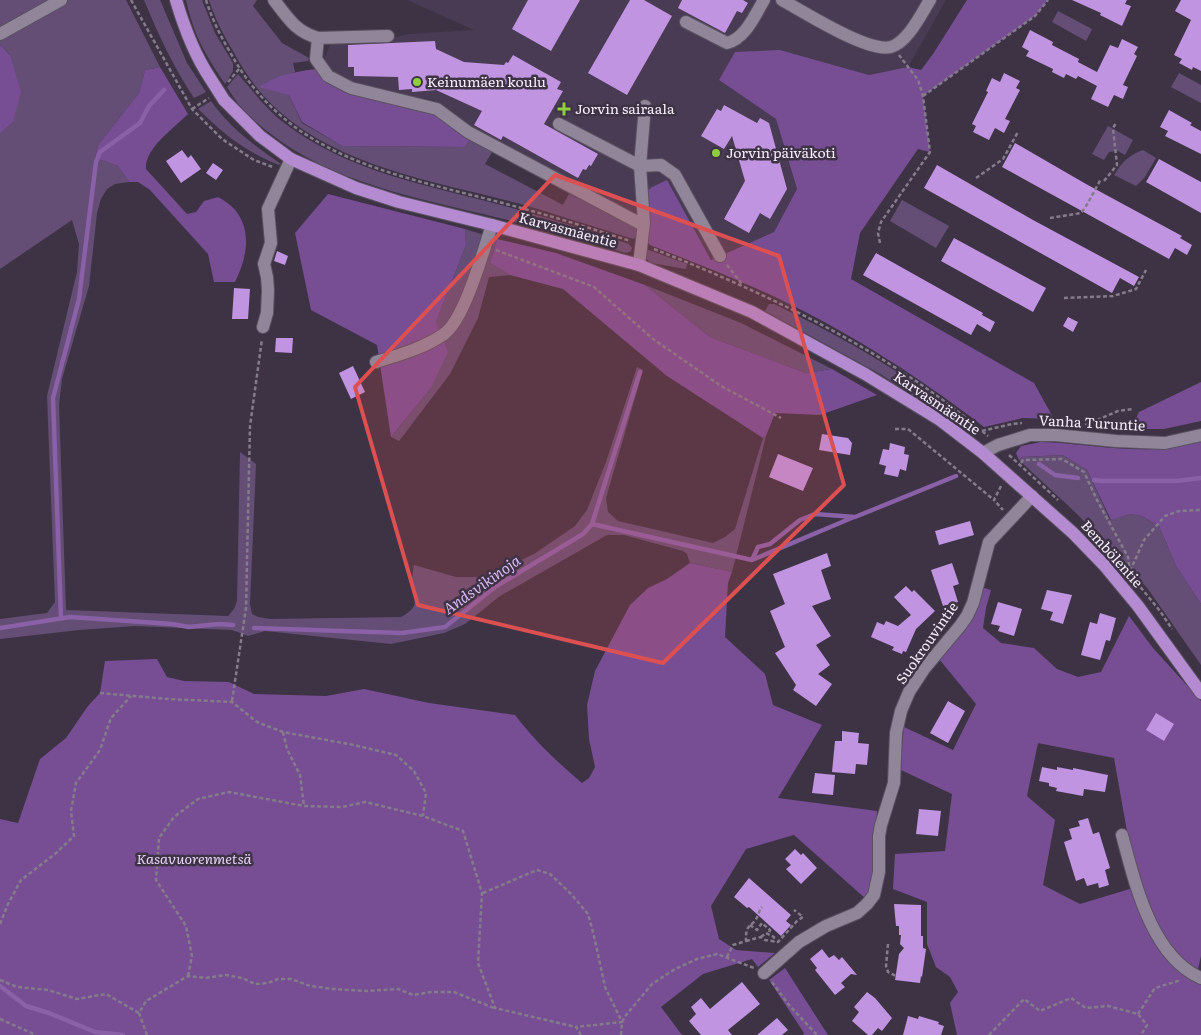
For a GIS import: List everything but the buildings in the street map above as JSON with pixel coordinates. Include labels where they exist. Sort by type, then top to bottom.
[{"type":"main road","name":"Karvasmäentie","points":[[178,0],[181,17],[199,62],[224,100],[260,136],[291,159],[356,188],[432,211],[492,225],[639,265],[752,312],[865,374],[940,420],[983,453]]},
{"type":"main road","name":"Bembölentie","points":[[983,453],[1073,533],[1104,565],[1138,606],[1201,693]]},
{"type":"street","points":[[0,34],[61,0]]},
{"type":"street","points":[[274,0],[298,29],[318,38],[388,36]]},
{"type":"street","points":[[686,22],[727,43],[734,41],[753,18],[764,0]]},
{"type":"street","points":[[782,0],[859,42],[885,47],[892,46],[904,38],[930,0]]},
{"type":"street","points":[[318,38],[316,59],[328,76],[351,88],[437,108],[477,137],[643,225]]},
{"type":"street","points":[[639,265],[643,225],[640,166],[646,106]]},
{"type":"street","points":[[559,124],[640,166],[660,165],[675,175],[720,256]]},
{"type":"street","points":[[263,327],[268,290],[264,264],[270,243],[268,208],[291,159]]},
{"type":"street","points":[[376,362],[426,344],[445,333],[456,321],[492,225]]},
{"type":"street","name":"Vanha Turuntie","points":[[983,453],[998,445],[1030,435],[1055,435],[1116,441],[1165,442],[1201,435]]},
{"type":"street","name":"Suokrouvintie","points":[[764,973],[799,942],[826,926],[857,913],[868,904],[874,895],[879,872],[879,836],[894,784],[896,733],[901,711],[909,692],[924,669],[967,616],[973,603],[988,542],[1032,496]]},
{"type":"street","points":[[1122,835],[1130,866],[1152,927],[1174,960],[1199,977]]},
{"type":"path","points":[[131,0],[192,109],[206,125],[254,160],[285,171]]},
{"type":"path","points":[[206,0],[213,21],[239,69],[276,113],[300,131],[345,157],[417,182],[518,207],[642,245],[744,286],[879,356],[941,398],[998,445],[1062,504]]},
{"type":"path","points":[[923,96],[1035,16],[1048,0]]},
{"type":"path","points":[[880,243],[878,233],[881,222],[930,152],[923,96],[918,80],[892,46]]},
{"type":"path","points":[[226,85],[239,69]]},
{"type":"path","points":[[192,109],[209,98]]},
{"type":"path","points":[[1104,181],[1116,165],[1113,128],[1116,123]]},
{"type":"path","points":[[976,178],[1003,158],[1018,132]]},
{"type":"path","points":[[1050,218],[1081,213],[1101,179]]},
{"type":"path","points":[[485,246],[594,287],[653,338],[721,386],[780,418]]},
{"type":"path","points":[[720,256],[744,286]]},
{"type":"path","points":[[1064,298],[1113,296],[1136,289],[1146,270]]},
{"type":"path","points":[[232,702],[246,608],[250,426],[263,327]]},
{"type":"path","points":[[1079,428],[1118,411],[1133,409]]},
{"type":"path","points":[[895,429],[908,429],[994,500],[1010,518]]},
{"type":"path","points":[[1021,463],[1023,460],[1062,459],[1084,472],[1128,557],[1130,572]]},
{"type":"path","points":[[994,500],[1002,484]]},
{"type":"path","points":[[1130,572],[1144,540],[1165,516],[1179,511],[1201,510]]},
{"type":"path","points":[[1118,560],[1130,572],[1175,634]]},
{"type":"path","points":[[100,693],[232,702],[258,722],[283,732],[345,743],[396,755],[414,771],[426,793],[423,816]]},
{"type":"path","points":[[0,924],[21,880],[55,854],[74,836],[71,811],[76,783],[100,750],[111,718],[131,696]]},
{"type":"path","points":[[283,732],[287,749],[300,775],[304,806]]},
{"type":"path","points":[[188,976],[192,956],[186,926],[156,880],[159,838],[174,817],[198,799],[229,792],[304,806],[342,806],[365,802],[423,816],[463,832],[482,893],[478,963],[495,1008]]},
{"type":"path","points":[[482,893],[537,870],[550,874],[572,894],[588,914],[605,986],[622,1022],[621,1035]]},
{"type":"path","points":[[746,941],[746,933],[762,907]]},
{"type":"path","points":[[761,937],[778,942],[803,917],[794,910]]},
{"type":"path","points":[[750,925],[757,930],[762,923],[771,931],[775,941]]},
{"type":"path","points":[[727,958],[733,945],[761,937],[771,931]]},
{"type":"path","points":[[775,941],[778,934]]},
{"type":"path","points":[[888,944],[886,966],[888,972],[896,976]]},
{"type":"path","points":[[138,1013],[146,1001],[188,976],[205,978],[226,975],[242,978],[254,984],[268,983],[278,979],[291,979],[310,986],[367,991],[398,989],[414,995],[431,992],[454,992],[495,1008],[576,1027],[622,1022],[652,984],[696,958],[717,954],[764,973],[817,1035]]},
{"type":"path","points":[[1138,1014],[1155,988],[1199,977]]},
{"type":"path","points":[[0,980],[17,987],[48,990],[77,999],[106,994],[138,1013],[147,1035]]},
{"type":"path","points":[[989,1035],[1024,999],[1040,1011],[1071,998],[1086,1008],[1108,1006],[1138,1014],[1147,1025],[1141,1035]]},
{"type":"path","points":[[0,1019],[36,1035]]},
{"type":"path","points":[[576,1027],[581,1035]]},
{"type":"highlighted area","points":[[555,175],[779,256],[844,485],[663,663],[418,605],[355,387]]},
{"type":"shaded area","points":[[0,0],[53,0],[0,29]]},
{"type":"shaded area","points":[[67,0],[126,0],[160,67],[145,70],[139,93],[98,145],[95,158],[118,166],[129,182],[115,184],[107,189],[101,199],[97,213],[89,286],[62,379],[59,405],[66,610],[228,616],[234,609],[237,601],[240,452],[256,464],[250,604],[252,614],[270,619],[401,617],[412,609],[415,602],[412,582],[414,565],[456,577],[485,577],[534,554],[575,526],[587,510],[606,462],[637,367],[643,370],[606,498],[608,512],[618,521],[713,543],[725,537],[735,529],[763,438],[766,436],[732,572],[690,563],[687,554],[683,551],[624,535],[607,535],[500,596],[465,624],[444,633],[391,644],[265,631],[248,636],[232,630],[135,626],[0,639],[0,619],[47,613],[55,602],[47,396],[77,272],[79,244],[72,220],[0,269],[0,134],[13,122],[10,55],[0,45],[0,40]]},
{"type":"shaded area","points":[[144,0],[160,0],[187,63],[206,92],[194,98],[167,50]]},
{"type":"shaded area","points":[[186,0],[202,0],[215,33],[233,63],[233,71],[225,84],[201,44]]},
{"type":"shaded area","points":[[209,0],[257,0],[253,6],[282,43],[309,58],[308,61],[293,63],[295,72],[264,83],[289,95],[302,123],[342,146],[465,147],[470,139],[492,152],[485,164],[563,205],[569,194],[634,224],[637,227],[637,236],[633,239],[517,203],[424,180],[362,160],[332,146],[304,130],[272,105],[259,91],[226,39]]},
{"type":"shaded area","name":"Jorvin sairaala","points":[[407,0],[946,0],[908,67],[869,75],[780,50],[719,80],[776,119],[797,189],[774,232],[711,260],[667,180],[646,222],[469,128],[433,100],[355,87],[335,77],[325,62],[325,56],[331,43],[388,39],[408,34],[474,30]]},
{"type":"shaded area","points":[[1058,11],[1092,29],[1086,41],[1052,22]]},
{"type":"shaded area","points":[[1179,73],[1201,85],[1201,103],[1171,87]]},
{"type":"shaded area","points":[[238,74],[279,119],[332,153],[391,176],[527,212],[614,239],[629,244],[632,248],[631,251],[626,253],[534,227],[384,189],[322,165],[293,149],[265,130],[240,106],[227,87]]},
{"type":"shaded area","points":[[211,101],[234,128],[281,164],[279,165],[255,154],[217,127],[198,109]]},
{"type":"shaded area","points":[[1108,126],[1133,140],[1125,155],[1118,151],[1109,152],[1104,160],[1092,154]]},
{"type":"shaded area","points":[[1143,150],[1156,158],[1145,177],[1136,186],[1114,175],[1126,160]]},
{"type":"shaded area","points":[[902,200],[949,226],[936,248],[890,221]]},
{"type":"shaded area","points":[[465,229],[497,239],[490,263],[510,275],[489,277],[478,318],[450,374],[399,441],[391,437],[431,388],[436,322],[466,245]]},
{"type":"shaded area","points":[[646,249],[687,264],[686,269],[651,263],[646,257]]},
{"type":"shaded area","points":[[645,285],[741,323],[832,369],[806,373],[710,337]]},
{"type":"shaded area","points":[[769,304],[774,304],[817,326],[880,361],[956,412],[969,425],[956,424],[882,375],[765,311]]},
{"type":"shaded area","points":[[1063,455],[1087,470],[1110,520],[1130,514],[1142,516],[1159,526],[1176,566],[1201,604],[1201,665],[1148,589],[1075,512],[1019,460],[1022,457]]},
{"type":"green space","points":[[967,0],[1048,0],[1035,16],[923,96],[930,152],[918,149],[860,233],[851,279],[1034,383],[1054,419],[1023,418],[984,427],[901,368],[814,316],[753,287],[650,245],[648,242],[644,193],[667,180],[711,260],[774,232],[797,189],[776,119],[719,80],[735,52],[780,50],[869,75],[908,67],[921,70]]},
{"type":"green space","points":[[0,45],[10,55],[21,92],[13,122],[0,134]]},
{"type":"green space","points":[[160,67],[188,114],[155,146],[147,161],[146,169],[187,214],[196,212],[204,201],[218,197],[238,213],[246,234],[246,246],[244,258],[235,282],[214,282],[208,254],[150,190],[138,182],[129,182],[118,166],[95,158],[98,145],[139,93],[145,70]]},
{"type":"green space","points":[[317,69],[435,113],[470,139],[465,147],[342,146],[302,122],[289,95],[259,87],[279,77],[295,72]]},
{"type":"green space","points":[[328,194],[465,229],[466,245],[436,322],[448,352],[431,388],[391,437],[377,345],[311,310],[295,233]]},
{"type":"green space","points":[[497,239],[556,253],[645,285],[710,337],[806,373],[832,369],[877,395],[820,415],[775,413],[766,436],[763,438],[667,376],[563,289],[510,275],[490,263]]},
{"type":"green space","points":[[1201,382],[1201,421],[1164,429],[1131,429],[1139,412]]},
{"type":"green space","points":[[1041,442],[1112,448],[1154,449],[1201,442],[1201,604],[1176,566],[1159,526],[1142,516],[1130,514],[1111,520],[1087,470],[1063,455],[1022,457],[1019,460],[1016,453],[1021,446]]},
{"type":"green space","name":"Kasavuorenmetsä","points":[[690,563],[732,572],[728,583],[725,637],[765,674],[773,705],[822,725],[778,798],[877,811],[873,882],[866,899],[794,835],[746,849],[711,906],[719,939],[736,950],[775,953],[758,967],[752,959],[703,974],[661,1007],[682,1035],[0,1035],[0,819],[18,823],[40,759],[66,738],[88,706],[100,693],[105,661],[157,659],[167,677],[184,681],[229,682],[254,694],[326,696],[364,689],[429,703],[515,715],[530,734],[582,783],[589,778],[595,767],[589,739],[587,705],[595,671],[630,605],[648,588],[667,579]]},
{"type":"green space","points":[[984,588],[991,590],[983,628],[1001,643],[1034,648],[1057,669],[1078,677],[1101,672],[1129,616],[1153,648],[1201,701],[1201,956],[1198,969],[1194,972],[1176,956],[1154,922],[1128,837],[1114,758],[1038,743],[1027,796],[1055,820],[1043,885],[1080,904],[1133,888],[1146,923],[1164,953],[1183,973],[1201,982],[1201,1035],[957,1035],[950,1003],[958,992],[950,977],[936,967],[927,944],[927,902],[893,889],[895,854],[945,851],[952,794],[901,770],[904,727],[953,750],[976,704],[939,659],[966,629]]},
{"type":"green space","points":[[785,968],[828,1035],[803,1035],[804,1033],[769,980]]},
{"type":"waterway","points":[[61,618],[53,398],[79,299],[96,162],[100,152],[140,123],[149,106],[164,90]]},
{"type":"waterway","name":"Andsvikinoja","points":[[254,628],[402,633],[445,627],[495,587],[583,534],[592,524],[640,372]]},
{"type":"waterway","points":[[1039,464],[1055,475],[1078,478]]},
{"type":"waterway","points":[[592,524],[752,560],[758,547],[770,544],[800,520],[815,514],[855,517],[956,476]]},
{"type":"waterway","points":[[1094,480],[1176,481],[1201,478]]},
{"type":"waterway","points":[[752,560],[854,517]]},
{"type":"waterway","name":"Andsvikinoja","points":[[0,628],[70,617],[172,624],[189,627],[219,624],[233,625]]},
{"type":"waterway","points":[[0,986],[26,1006],[49,1013],[95,1032],[123,1035]]},
{"type":"place","name":"Keinumäen koulu","points":[[417,82]]},
{"type":"place","name":"Jorvin sairaala","points":[[564,109]]},
{"type":"place","name":"Jorvin päiväkoti","points":[[716,153]]}]
